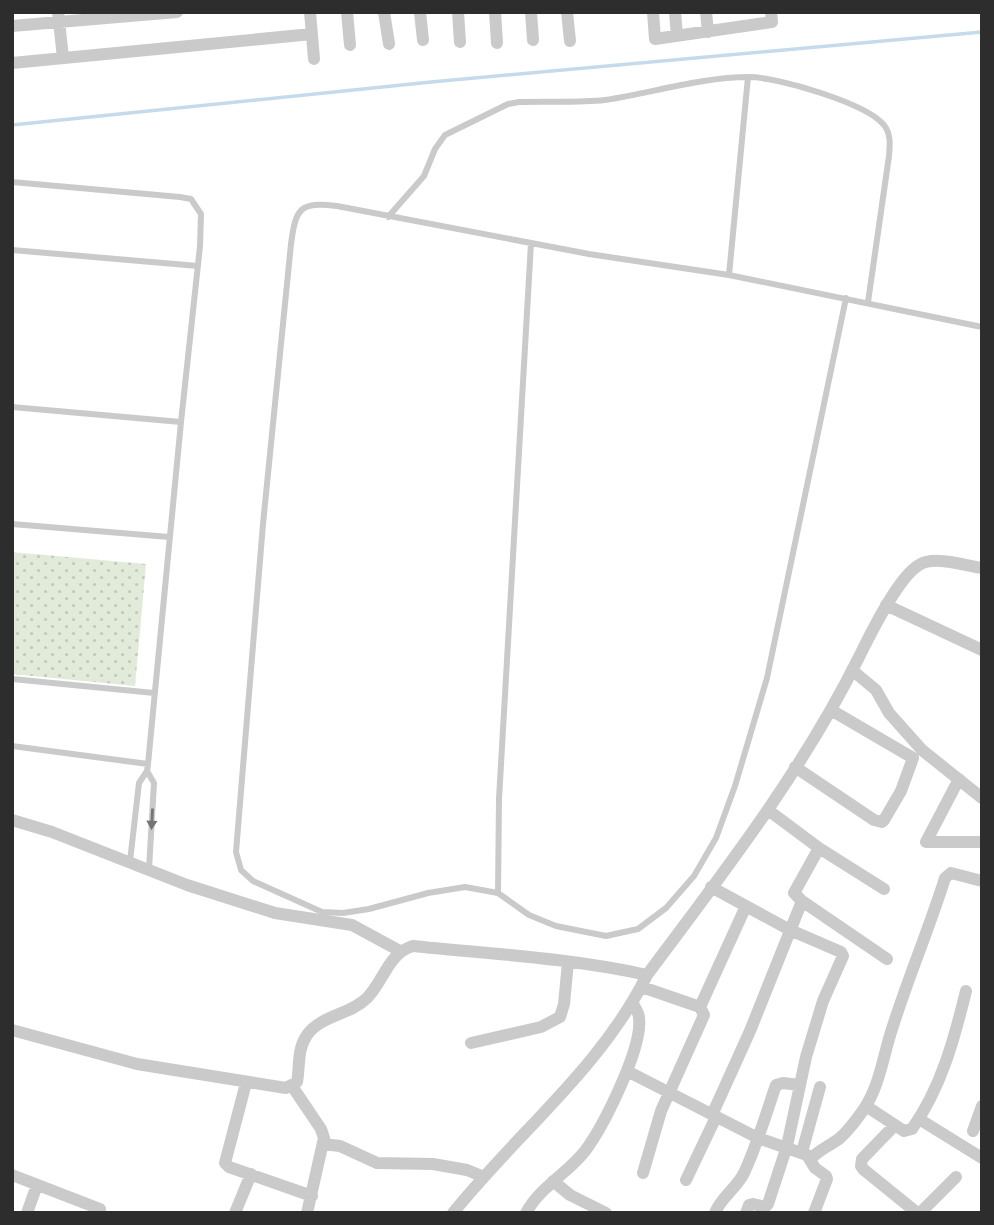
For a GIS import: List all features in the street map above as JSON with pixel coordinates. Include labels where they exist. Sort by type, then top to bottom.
[{"type":"street","points":[[12,26],[59,18],[177,12]]},
{"type":"street","points":[[310,12],[314,59]]},
{"type":"street","points":[[347,12],[350,45]]},
{"type":"street","points":[[384,12],[389,44]]},
{"type":"street","points":[[420,12],[423,40]]},
{"type":"street","points":[[458,12],[460,42]]},
{"type":"street","points":[[495,12],[497,43]]},
{"type":"street","points":[[531,12],[533,40]]},
{"type":"street","points":[[568,12],[570,41]]},
{"type":"street","points":[[653,12],[655,39],[772,22],[771,12]]},
{"type":"street","points":[[675,12],[677,36]]},
{"type":"street","points":[[706,12],[708,32]]},
{"type":"street","points":[[737,12],[738,27]]},
{"type":"street","points":[[59,18],[63,58]]},
{"type":"street","points":[[12,63],[312,34]]},
{"type":"street","points":[[453,1213],[575,1080],[633,1004],[644,981],[768,810],[831,710],[886,605],[911,572],[927,561],[982,568]]},
{"type":"street","points":[[886,605],[982,650]]},
{"type":"street","points":[[852,670],[876,690],[889,713],[922,750],[982,798]]},
{"type":"street","points":[[795,767],[874,820],[884,820],[901,791],[914,758],[831,710]]},
{"type":"street","points":[[959,779],[926,842],[982,842]]},
{"type":"street","points":[[768,810],[819,848],[884,889]]},
{"type":"street","points":[[12,820],[52,832],[187,885],[275,913],[352,925],[400,951]]},
{"type":"street","points":[[819,848],[795,889],[796,897],[887,959]]},
{"type":"street","points":[[806,1156],[816,1153],[839,1138],[866,1106],[875,1087],[891,1031],[945,878],[951,873],[981,877]]},
{"type":"street","points":[[711,887],[843,956],[823,1001],[799,1085],[787,1146],[768,1203],[765,1207],[749,1205],[746,1213]]},
{"type":"street","points":[[686,1180],[751,1031],[802,901]]},
{"type":"street","points":[[700,1007],[746,906]]},
{"type":"street","points":[[12,1030],[137,1064],[277,1088],[292,1086],[297,1082],[301,1048],[313,1027],[352,1009],[366,999],[400,951],[413,946],[614,968],[703,1010],[702,1020],[668,1094],[642,1173]]},
{"type":"street","points":[[471,1042],[541,1027],[560,1017],[568,962]]},
{"type":"street","points":[[866,1106],[908,1131],[919,1119],[941,1075],[966,991]]},
{"type":"street","points":[[526,1213],[540,1192],[585,1151],[613,1101],[627,1071],[639,1031],[638,1011],[633,1004]]},
{"type":"street","points":[[627,1071],[758,1138],[787,1146],[806,1156],[827,1180],[814,1213]]},
{"type":"street","points":[[246,1083],[225,1163],[229,1167],[312,1196]]},
{"type":"street","points":[[715,1213],[719,1202],[743,1174],[776,1085],[799,1085]]},
{"type":"street","points":[[292,1086],[321,1129],[323,1144],[307,1213]]},
{"type":"street","points":[[806,1156],[820,1087]]},
{"type":"street","points":[[973,1131],[982,1105]]},
{"type":"street","points":[[919,1119],[982,1158]]},
{"type":"street","points":[[895,1125],[862,1159],[860,1166],[863,1169],[916,1212],[922,1211],[956,1177]]},
{"type":"street","points":[[323,1144],[340,1146],[377,1163],[433,1164],[467,1170],[484,1177]]},
{"type":"street","points":[[235,1213],[251,1174]]},
{"type":"street","points":[[12,1175],[100,1209]]},
{"type":"street","points":[[553,1181],[579,1207],[606,1213]]},
{"type":"street","points":[[27,1213],[37,1185]]},
{"type":"street","points":[[12,1210],[20,1213]]},
{"type":"lane","points":[[388,217],[424,176],[435,149],[445,135],[508,104],[606,100],[748,77],[767,79],[848,103],[876,118],[889,134],[889,156],[868,302]]},
{"type":"lane","points":[[729,275],[748,77]]},
{"type":"lane","points":[[12,182],[191,199],[201,214],[147,768],[139,783],[130,861]]},
{"type":"lane","points":[[846,298],[767,678],[735,786],[716,838],[694,876],[666,908],[638,929],[606,936],[555,926],[529,915],[498,893],[484,889],[456,888],[369,909],[343,913],[322,912],[253,881],[241,870],[236,852],[263,524],[294,223],[301,209],[312,203],[531,243],[729,275],[868,302],[980,327]]},
{"type":"lane","points":[[498,893],[499,799],[531,243]]},
{"type":"lane","points":[[12,250],[198,266]]},
{"type":"lane","points":[[12,407],[181,422]]},
{"type":"lane","points":[[12,524],[169,537]]},
{"type":"lane","points":[[12,680],[154,693]]},
{"type":"lane","points":[[12,746],[147,768]]},
{"type":"lane","points":[[147,768],[154,783],[149,869]]},
{"type":"green space","points":[[12,552],[146,564],[135,686],[12,674]]},
{"type":"waterway","points":[[12,125],[431,82],[982,32]]}]
